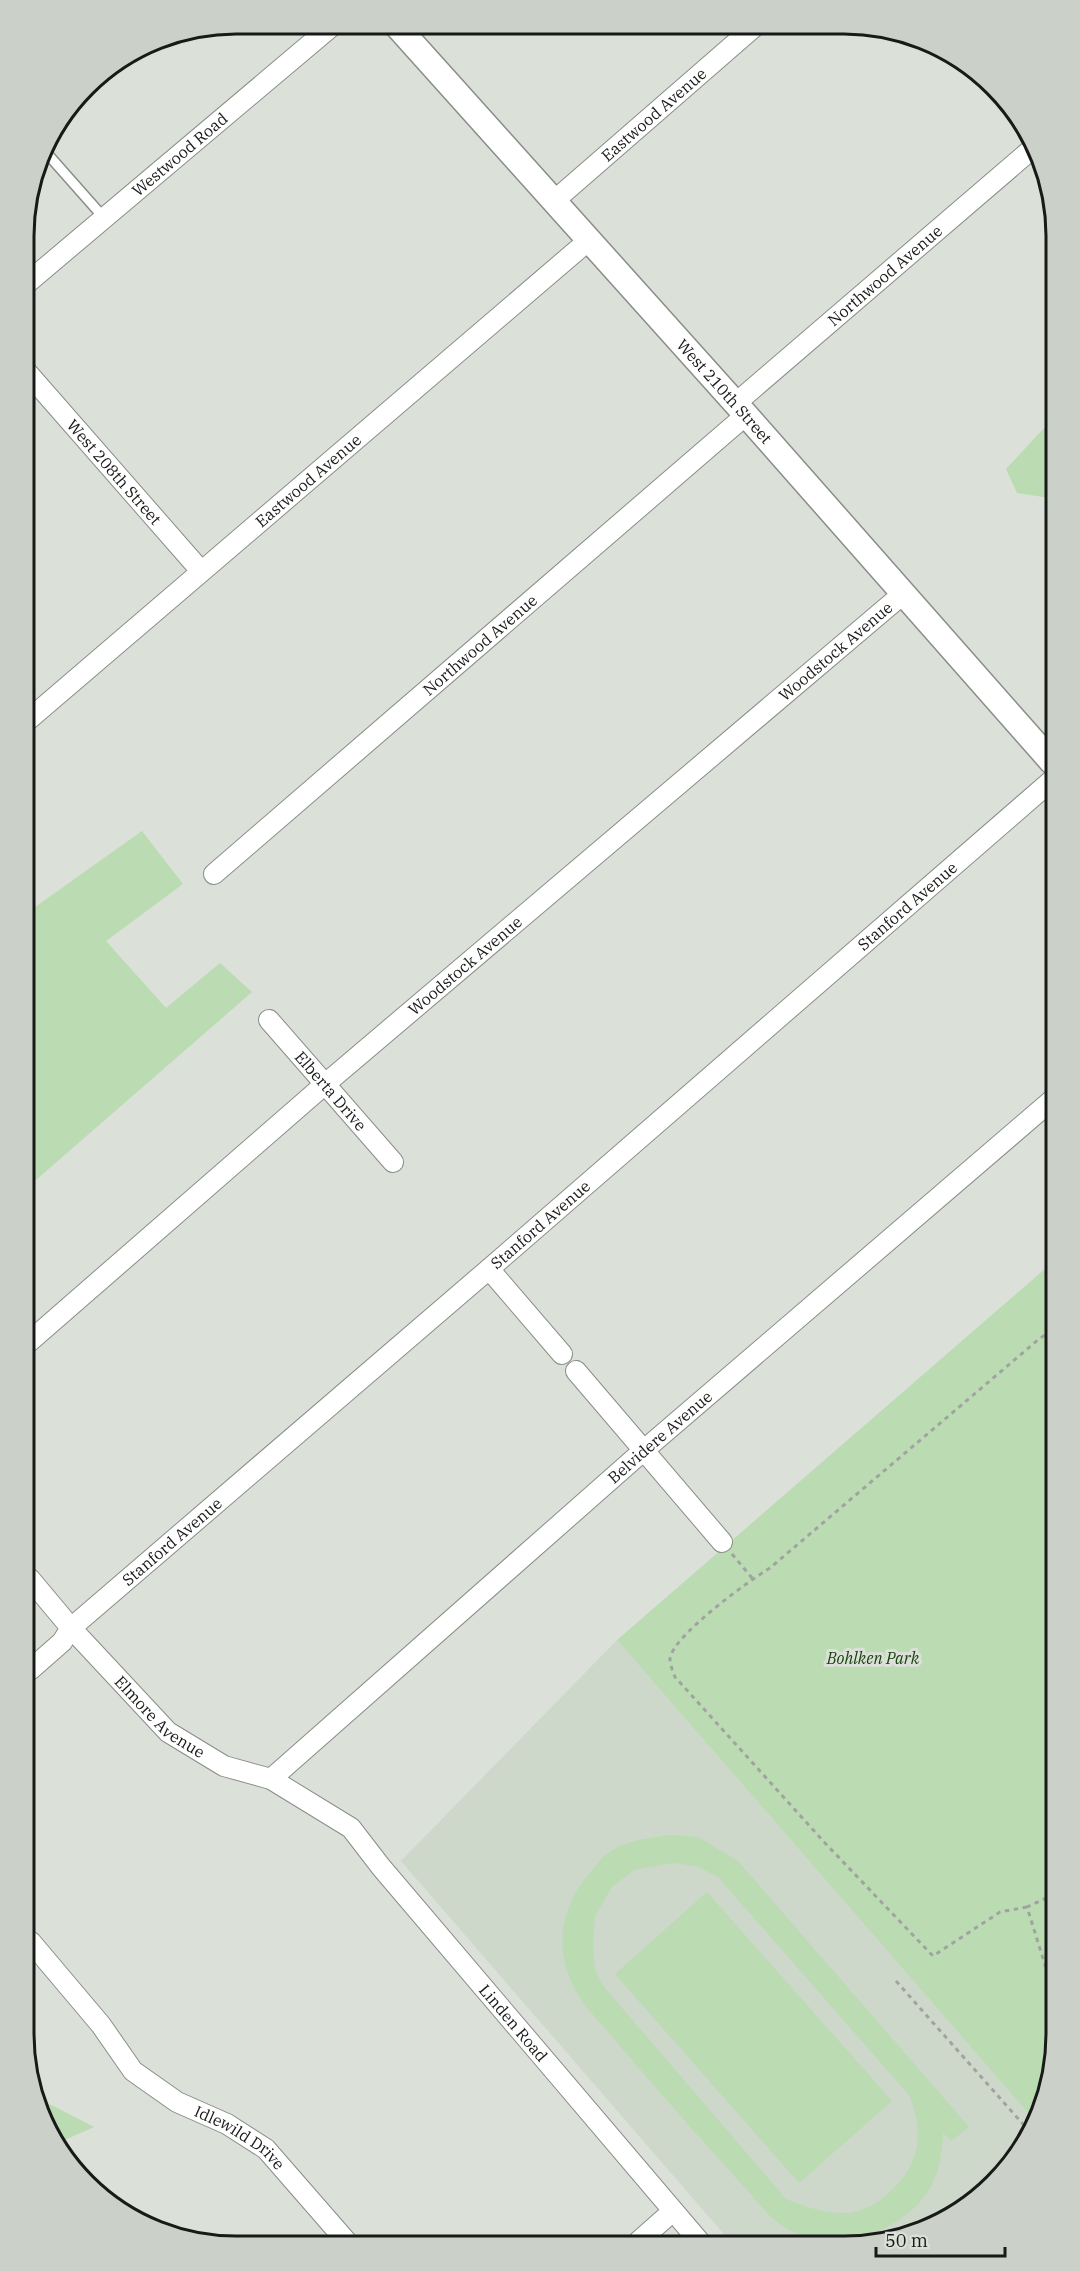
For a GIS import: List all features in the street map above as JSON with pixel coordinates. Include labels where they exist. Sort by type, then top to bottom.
[{"type":"street","name":"Eastwood Avenue","points":[[554,201],[746,34]]},
{"type":"street","name":"Westwood Road","points":[[35,277],[321,35]]},
{"type":"street","name":"West 210th Street","points":[[405,35],[741,409],[1046,755]]},
{"type":"street","name":"Northwood Avenue","points":[[214,874],[1027,154]]},
{"type":"street","name":"Eastwood Avenue","points":[[35,714],[589,240]]},
{"type":"street","name":"West 208th Street","points":[[35,380],[201,571]]},
{"type":"street","name":"Woodstock Avenue","points":[[34,1337],[324,1085],[904,593]]},
{"type":"street","name":"Stanford Avenue","points":[[34,1666],[62,1642],[71,1628],[1046,786]]},
{"type":"street","name":"Elberta Drive","points":[[269,1020],[393,1162]]},
{"type":"street","name":"Belvidere Avenue","points":[[271,1779],[643,1451],[1046,1106]]},
{"type":"street","points":[[489,1269],[562,1354]]},
{"type":"street","points":[[576,1371],[722,1542]]},
{"type":"street","name":"Elmore Avenue","points":[[34,1584],[71,1628],[168,1732],[224,1766],[271,1779],[323,1811]]},
{"type":"street","name":"Linden Road","points":[[323,1811],[351,1828],[388,1876],[695,2236]]},
{"type":"street","name":"Idlewild Drive","points":[[34,1946],[101,2025],[134,2071],[177,2102],[227,2124],[266,2149],[342,2236]]},
{"type":"street","points":[[645,2236],[673,2211]]},
{"type":"lane","points":[[51,158],[105,219]]},
{"type":"path","points":[[1045,1335],[770,1568],[752,1578],[678,1641],[670,1658],[675,1677],[825,1843],[933,1956],[1000,1912],[1027,1907],[1045,1899]]},
{"type":"path","points":[[722,1542],[752,1578]]},
{"type":"path","points":[[1027,1907],[1045,1965]]},
{"type":"path","points":[[896,1981],[1023,2125]]},
{"type":"shaded area","points":[[617,1640],[1029,2114],[1004,2157],[986,2177],[956,2202],[921,2221],[896,2230],[870,2235],[726,2236],[401,1861]]},
{"type":"green space","points":[[1044,428],[1046,429],[1046,497],[1017,493],[1006,469]]},
{"type":"green space","points":[[142,831],[183,884],[106,941],[166,1008],[220,963],[252,992],[34,1181],[35,907]]},
{"type":"green space","name":"Bohlken Park","points":[[1045,1269],[1045,2048],[1042,2074],[1029,2114],[617,1640]]},
{"type":"green space","points":[[671,1835],[698,1837],[738,1861],[969,2127],[951,2141],[943,2133],[939,2165],[934,2180],[914,2208],[900,2219],[884,2229],[865,2235],[808,2236],[785,2227],[771,2217],[695,2132],[593,2015],[575,1990],[563,1950],[565,1920],[569,1906],[584,1880],[605,1855],[638,1840]],"holes":[[[673,1863],[699,1867],[719,1878],[909,2095],[914,2110],[918,2138],[912,2164],[895,2187],[870,2206],[855,2212],[837,2213],[815,2209],[786,2199],[605,1988],[595,1971],[593,1944],[595,1916],[612,1887],[634,1870]]]},
{"type":"green space","points":[[707,1892],[892,2101],[799,2183],[615,1974]]},
{"type":"green space","points":[[47,2102],[94,2127],[65,2140]]}]
